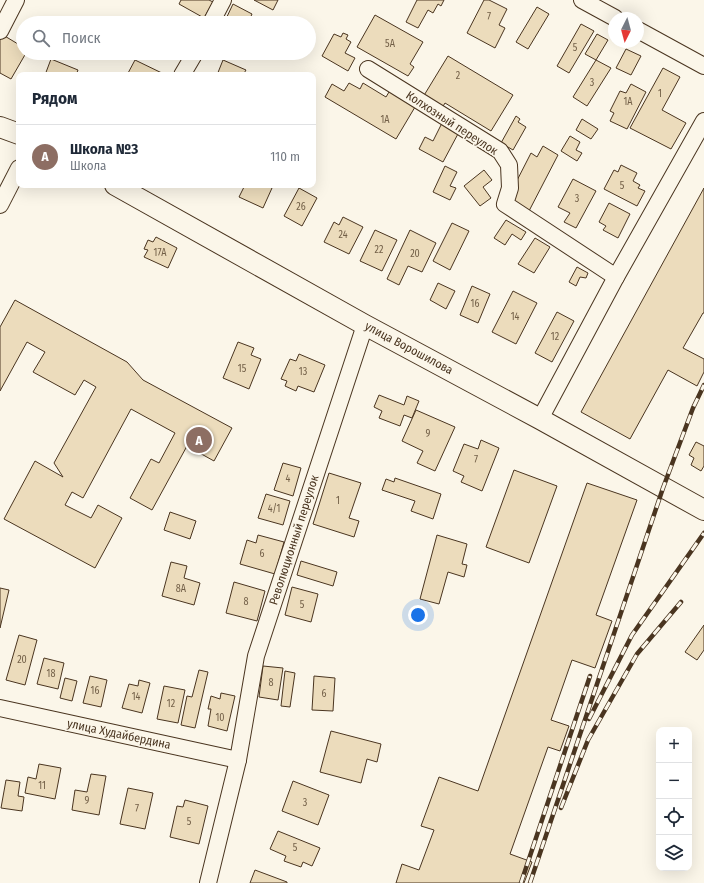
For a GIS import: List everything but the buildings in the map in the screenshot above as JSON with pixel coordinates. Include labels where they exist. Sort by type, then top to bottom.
[{"type":"street","points":[[0,31],[16,0]]},
{"type":"street","points":[[215,16],[223,0]]},
{"type":"street","points":[[582,0],[608,14]]},
{"type":"street","points":[[644,33],[704,66]]},
{"type":"street","points":[[184,72],[191,60]]},
{"type":"street","name":"Колхозный переулок","points":[[368,69],[500,151],[509,165],[510,188],[505,204],[616,277]]},
{"type":"street","points":[[540,419],[616,277],[704,121]]},
{"type":"street","points":[[0,127],[16,133]]},
{"type":"street","points":[[0,205],[16,174]]},
{"type":"street","name":"улица Ворошилова","points":[[127,188],[365,325],[540,419],[704,510]]},
{"type":"street","name":"Революционный переулок","points":[[208,883],[238,760],[256,656],[365,325]]},
{"type":"street","name":"улица Худайбердина","points":[[0,708],[238,760]]},
{"type":"railway","points":[[530,883],[663,488],[693,408],[704,385]]},
{"type":"railway","points":[[589,719],[632,635],[704,533]]},
{"type":"railway","points":[[561,808],[588,740],[637,654],[681,602]]},
{"type":"railway","points":[[521,883],[590,676]]},
{"type":"place","name":"Школа №3","points":[[199,440]]}]
